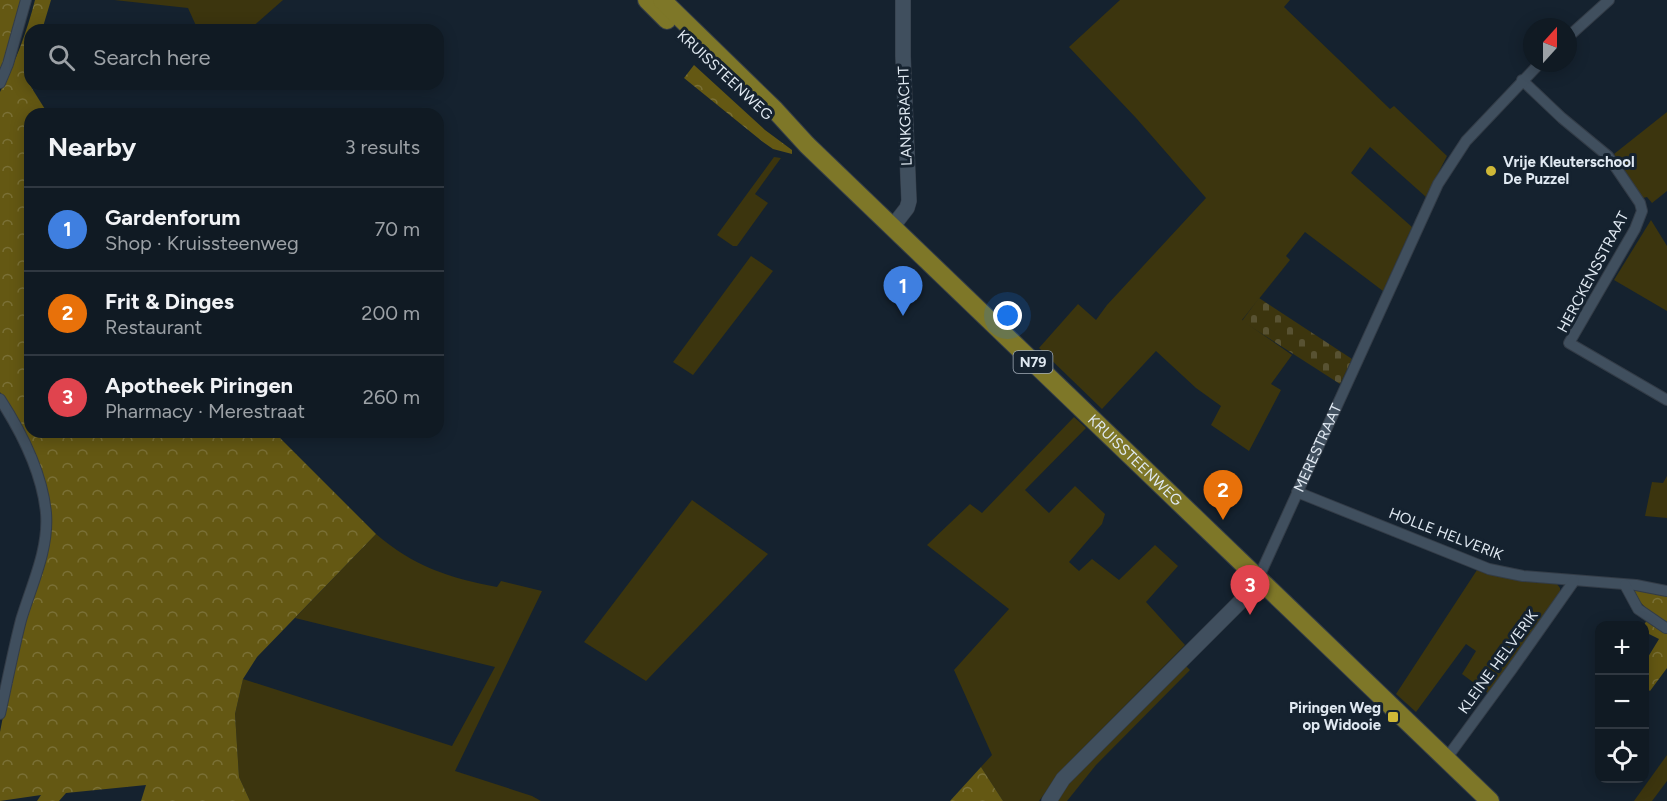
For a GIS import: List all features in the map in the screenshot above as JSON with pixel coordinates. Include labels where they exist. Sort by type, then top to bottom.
[{"type":"main road","name":"KRUISSTEENWEG","points":[[647,0],[768,117],[807,145]]},
{"type":"main road","name":"KRUISSTEENWEG","points":[[662,0],[775,110],[807,145],[1490,801]]},
{"type":"street","points":[[0,82],[8,64],[26,0]]},
{"type":"street","name":"LANKGRACHT","points":[[892,226],[907,208],[909,201],[903,0]]},
{"type":"street","points":[[1577,30],[1609,0]]},
{"type":"street","name":"MERESTRAAT","points":[[1049,801],[1063,779],[1254,588],[1438,184],[1466,141],[1530,72]]},
{"type":"street","name":"HERCKENSSTRAAT","points":[[1522,80],[1562,118],[1608,156],[1640,203],[1642,211],[1635,229],[1569,343],[1667,400]]},
{"type":"street","points":[[0,399],[36,467],[46,514],[42,551],[21,621],[0,714]]},
{"type":"street","name":"HOLLE HELVERIK","points":[[1297,492],[1489,569],[1523,576],[1667,591]]},
{"type":"street","name":"KLEINE HELVERIK","points":[[1446,759],[1574,581]]},
{"type":"street","points":[[1625,585],[1638,609],[1666,628]]},
{"type":"green space","points":[[0,0],[22,0],[0,72]]},
{"type":"green space","points":[[35,0],[51,0],[44,24],[28,24]]},
{"type":"green space","points":[[114,0],[283,0],[256,24],[195,24],[188,8]]},
{"type":"green space","points":[[1120,0],[1290,0],[1284,7],[1390,109],[1394,106],[1447,156],[1426,197],[1370,147],[1351,173],[1412,227],[1383,291],[1305,232],[1286,256],[1290,260],[1242,320],[1292,355],[1271,384],[1281,390],[1249,451],[1211,425],[1221,406],[1196,388],[1156,351],[1102,409],[1039,348],[1078,304],[1096,320],[1107,305],[1206,198],[1137,119],[1069,47]]},
{"type":"green space","points":[[24,36],[24,90],[33,90],[44,108],[24,108],[24,438],[280,438],[376,534],[257,657],[243,679],[235,714],[239,777],[250,801],[141,801],[146,785],[66,793],[59,801],[37,801],[41,795],[0,801],[0,732],[9,686],[50,528],[20,426],[0,392],[0,92]]},
{"type":"green space","points":[[694,65],[765,130],[792,150],[792,154],[773,149],[763,142],[684,78]]},
{"type":"green space","points":[[1667,112],[1667,191],[1652,203],[1647,197],[1643,198],[1614,154]]},
{"type":"green space","points":[[774,157],[781,158],[755,194],[768,203],[737,246],[733,246],[717,235]]},
{"type":"green space","points":[[1651,220],[1667,246],[1667,311],[1614,280]]},
{"type":"green space","points":[[751,256],[773,271],[693,375],[673,362]]},
{"type":"green space","points":[[1259,298],[1352,359],[1340,384],[1242,321]]},
{"type":"green space","points":[[1074,417],[1086,428],[1025,490],[1049,513],[1075,486],[1105,514],[1102,524],[1069,562],[1079,571],[1092,559],[1119,580],[1155,545],[1178,566],[1146,602],[1185,645],[1066,765],[1039,801],[1003,801],[981,767],[992,755],[954,670],[1009,609],[927,545],[970,504],[982,513]]},
{"type":"green space","points":[[1667,476],[1667,518],[1645,516],[1652,482],[1663,483]]},
{"type":"green space","points":[[692,500],[768,554],[646,681],[584,642]]},
{"type":"green space","points":[[376,534],[404,555],[447,575],[497,587],[501,581],[542,591],[455,771],[541,801],[250,801],[239,777],[235,714],[243,679],[452,746],[495,667],[295,618]]},
{"type":"green space","points":[[1477,570],[1508,578],[1557,584],[1560,594],[1489,694],[1462,674],[1476,651],[1466,644],[1416,712],[1396,694]]},
{"type":"green space","points":[[1634,588],[1667,594],[1667,668],[1650,691],[1649,655],[1659,639],[1649,634],[1649,621],[1646,621],[1651,613],[1637,599]]},
{"type":"green space","points":[[1184,664],[1190,670],[1096,765],[1067,801],[1054,801],[1074,772]]},
{"type":"green space","points":[[1667,755],[1667,781],[1652,801],[1634,801]]},
{"type":"green space","points":[[981,767],[1003,801],[950,801]]},
{"type":"place","name":"Vrije Kleuterschool De Puzzel","points":[[1491,171]]},
{"type":"place","name":"Gardenforum","points":[[903,316]]},
{"type":"place","name":"Frit & Dinges","points":[[1223,520]]},
{"type":"place","name":"Apotheek Piringen","points":[[1250,615]]},
{"type":"place","name":"Piringen Weg op Widooie","points":[[1393,717]]}]
